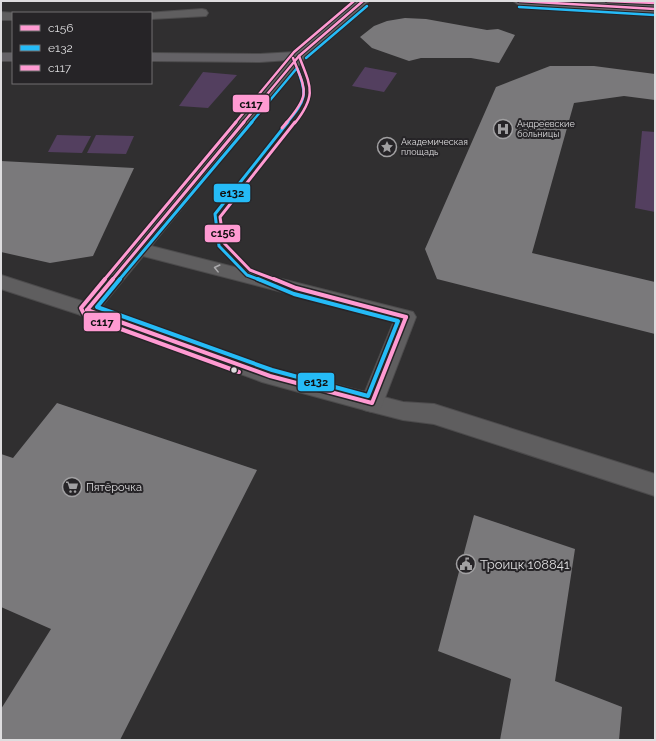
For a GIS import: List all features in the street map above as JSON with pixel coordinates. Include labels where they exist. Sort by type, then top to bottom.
[{"type":"main road","points":[[152,57],[260,58],[299,56],[363,1]]},
{"type":"main road","points":[[519,1],[583,6],[655,9]]},
{"type":"main road","points":[[1,57],[12,57]]},
{"type":"street","points":[[152,15],[202,13]]},
{"type":"street","points":[[1,16],[12,16]]},
{"type":"street","points":[[87,310],[140,249],[299,56]]},
{"type":"street","points":[[140,249],[406,317],[372,403]]},
{"type":"street","points":[[1,282],[87,310],[270,376],[403,411],[434,414],[655,485]]},
{"type":"shaded area","points":[[365,67],[397,73],[384,92],[352,86]]},
{"type":"shaded area","points":[[203,72],[237,75],[208,108],[179,106]]},
{"type":"shaded area","points":[[642,131],[655,132],[655,212],[635,208]]},
{"type":"shaded area","points":[[57,135],[91,136],[82,153],[48,152]]},
{"type":"shaded area","points":[[96,135],[134,136],[126,154],[87,153]]},
{"type":"building","points":[[405,18],[426,19],[487,30],[498,29],[515,35],[499,63],[471,58],[421,58],[409,61],[372,48],[360,37],[374,26],[387,21]]},
{"type":"building","points":[[550,66],[594,66],[655,74],[655,100],[624,96],[574,103],[532,253],[655,282],[655,334],[437,279],[425,249],[496,87]]},
{"type":"building","points":[[1,161],[134,168],[93,256],[50,263],[1,252]]},
{"type":"building","points":[[57,403],[257,470],[120,740],[1,740],[1,709],[51,629],[1,607],[1,454],[13,458]]},
{"type":"building","points":[[474,515],[575,549],[555,681],[622,707],[619,740],[500,740],[511,679],[438,651]]},
{"type":"transit line","name":"с117","points":[[239,372],[85,316],[82,313],[81,308],[294,52],[354,1]]},
{"type":"transit line","name":"с156","points":[[87,310],[299,56],[363,1]]},
{"type":"transit line","name":"с156","points":[[519,1],[655,9]]},
{"type":"transit line","name":"с117","points":[[607,1],[655,3]]},
{"type":"transit line","name":"е132","points":[[306,58],[367,6]]},
{"type":"transit line","name":"е132","points":[[519,7],[655,15]]},
{"type":"transit line","name":"с156","points":[[299,56],[311,88],[305,110],[220,217],[224,243],[250,270],[296,288],[406,317]]},
{"type":"transit line","name":"с117","points":[[282,128],[300,107],[305,88],[293,58]]},
{"type":"transit line","name":"е132","points":[[297,68],[305,88],[300,107],[215,214],[219,246],[247,275],[294,294],[398,321],[368,396],[272,370],[97,307],[297,68]]},
{"type":"transit line","name":"с156","points":[[87,310],[270,376],[372,403],[406,317]]},
{"type":"place","name":"Андреевские больницы","points":[[503,129]]},
{"type":"place","name":"Академическая площадь","points":[[387,147]]},
{"type":"place","name":"Пятёрочка","points":[[72,487]]},
{"type":"place","name":"Троицк 108841","points":[[466,564]]}]
